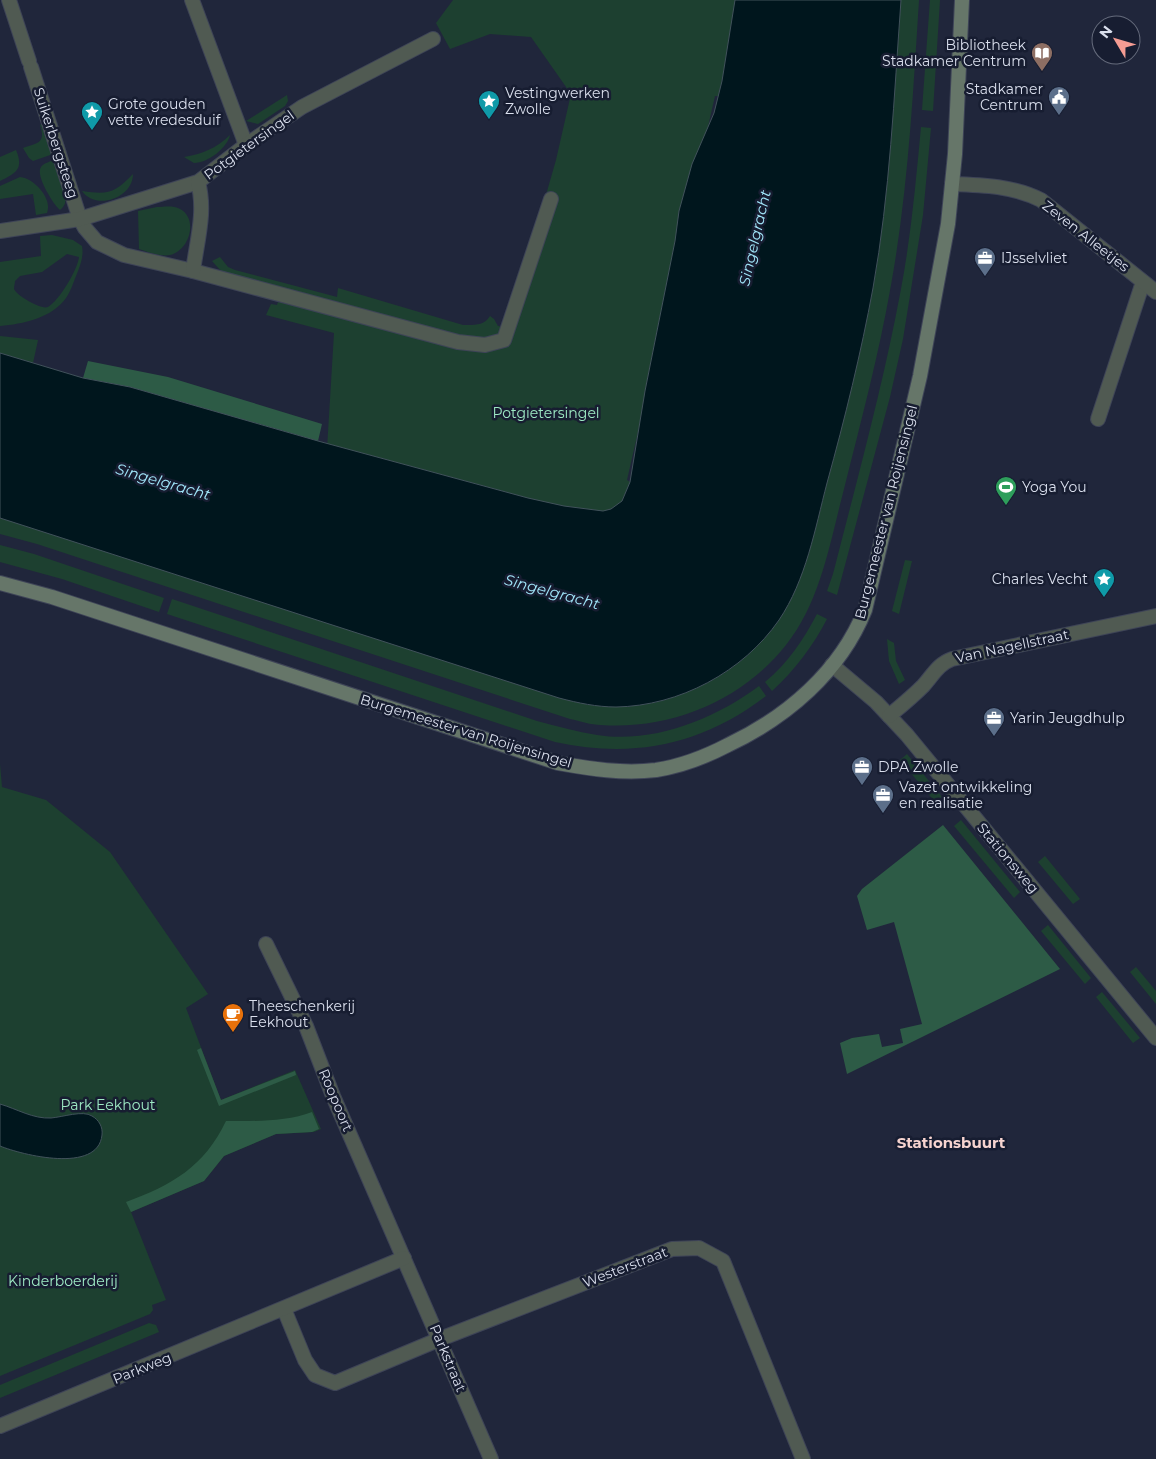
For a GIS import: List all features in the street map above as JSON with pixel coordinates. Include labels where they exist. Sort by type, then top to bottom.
[{"type":"main road","name":"Burgemeester van Roijensingel","points":[[0,583],[52,597],[534,756],[596,770],[656,770],[679,765],[701,758],[748,735],[788,709],[811,689],[832,665],[850,639],[865,610],[920,376],[943,253],[952,184],[962,0]]},
{"type":"street","name":"Suikerbergsteeg","points":[[10,0],[80,219]]},
{"type":"street","points":[[192,0],[246,145]]},
{"type":"street","name":"Potgietersingel","points":[[0,231],[80,219],[198,182],[246,145],[302,107],[433,39]]},
{"type":"street","name":"Potgietersingel","points":[[193,271],[202,214],[202,198],[198,182]]},
{"type":"street","name":"Zeven Alleetjes","points":[[952,184],[1009,188],[1030,194],[1052,208],[1156,292]]},
{"type":"street","points":[[80,219],[84,228],[97,242],[124,255],[193,271],[458,342],[484,345],[504,340],[551,199]]},
{"type":"street","points":[[1098,419],[1143,282]]},
{"type":"street","name":"Van Nagellstraat","points":[[889,716],[908,700],[937,668],[944,662],[952,659],[1156,616]]},
{"type":"street","name":"Stationsweg","points":[[832,665],[863,690],[889,716],[1156,1038]]},
{"type":"street","name":"Roopoort","points":[[266,944],[306,1026],[333,1096],[404,1258]]},
{"type":"street","name":"Westerstraat","points":[[440,1338],[672,1249],[699,1248],[723,1261],[803,1459]]},
{"type":"street","name":"Parkweg","points":[[0,1426],[404,1258]]},
{"type":"street","name":"Parkstraat","points":[[404,1258],[491,1459]]},
{"type":"street","points":[[284,1309],[305,1360],[315,1375],[336,1383],[440,1338]]},
{"type":"green space","name":"Potgietersingel","points":[[453,0],[737,0],[721,84],[718,96],[715,96],[627,480],[630,482],[622,501],[610,516],[588,521],[327,449],[334,333],[266,315],[271,304],[277,305],[278,302],[335,316],[337,302],[230,274],[221,271],[212,261],[220,257],[228,267],[235,270],[337,297],[338,288],[463,325],[475,325],[485,322],[490,316],[498,326],[508,327],[556,160],[571,94],[531,37],[490,34],[450,49],[436,23]]},
{"type":"green space","points":[[901,0],[919,0],[902,214],[881,336],[829,550],[816,590],[798,628],[769,664],[727,696],[704,708],[653,722],[627,725],[589,724],[37,544],[0,534],[0,518],[8,519],[559,698],[580,703],[609,707],[640,705],[686,693],[708,683],[747,655],[764,639],[779,620],[796,588],[809,554],[852,386],[879,252],[894,108]]},
{"type":"green space","points":[[930,0],[940,0],[933,111],[922,110]]},
{"type":"green space","points":[[287,95],[288,101],[285,106],[258,124],[246,121]]},
{"type":"green space","points":[[42,123],[53,154],[33,161],[23,148],[33,145],[41,139],[42,131],[40,125]]},
{"type":"green space","points":[[921,127],[931,128],[923,215],[903,339],[890,397],[837,595],[827,591],[869,433],[894,325],[908,249]]},
{"type":"green space","points":[[230,135],[221,150],[211,158],[194,163],[184,157],[209,150],[220,144]]},
{"type":"green space","points":[[16,150],[19,162],[17,170],[0,181],[0,157]]},
{"type":"green space","points":[[55,160],[66,194],[64,206],[60,210],[53,202],[40,176],[41,167]]},
{"type":"green space","points":[[133,174],[127,190],[113,199],[96,200],[88,197],[82,191],[98,193],[116,189]]},
{"type":"green space","points":[[20,177],[31,181],[41,190],[47,202],[47,213],[36,215],[33,194],[0,199],[0,186]]},
{"type":"green space","points":[[157,207],[180,209],[189,220],[190,227],[187,241],[182,248],[170,255],[158,255],[139,249],[138,211]]},
{"type":"green space","points":[[52,235],[73,240],[82,246],[81,261],[71,290],[53,311],[27,322],[0,326],[0,262],[41,256],[40,236]],"holes":[[[67,254],[79,257],[67,284],[48,307],[29,301],[19,295],[14,289],[15,281],[20,276],[42,272]]]},
{"type":"green space","points":[[0,336],[38,340],[33,363],[0,353]]},
{"type":"green space","points":[[88,361],[168,377],[322,424],[318,441],[130,387],[83,378]]},
{"type":"green space","points":[[0,545],[34,554],[164,598],[159,612],[62,579],[0,562]]},
{"type":"green space","points":[[905,560],[912,561],[899,614],[892,611]]},
{"type":"green space","points":[[172,599],[537,721],[597,735],[618,737],[640,736],[661,732],[682,726],[723,709],[759,686],[766,696],[742,713],[692,737],[640,748],[584,747],[555,742],[167,614]]},
{"type":"green space","points":[[817,614],[827,619],[822,629],[796,666],[772,691],[765,682],[795,650]]},
{"type":"green space","points":[[887,639],[894,643],[896,661],[905,680],[899,684],[889,661]]},
{"type":"green space","points":[[907,754],[942,797],[935,802],[900,760]]},
{"type":"green space","name":"Park Eekhout","points":[[0,764],[2,787],[46,800],[110,852],[208,994],[186,1008],[221,1100],[295,1070],[321,1129],[314,1132],[276,1134],[224,1156],[204,1181],[131,1212],[166,1300],[152,1305],[153,1310],[150,1314],[0,1376]]},
{"type":"green space","points":[[961,820],[1020,892],[1014,898],[954,826]]},
{"type":"green space","points":[[943,825],[1060,969],[847,1074],[840,1043],[852,1038],[879,1034],[882,1047],[903,1043],[900,1029],[922,1024],[894,922],[867,930],[857,896],[862,889]]},
{"type":"green space","points":[[1045,856],[1080,899],[1073,904],[1038,862]]},
{"type":"green space","points":[[1048,925],[1091,978],[1085,984],[1041,931]]},
{"type":"green space","points":[[1136,967],[1156,991],[1156,1004],[1130,972]]},
{"type":"green space","points":[[1102,992],[1140,1038],[1133,1043],[1096,997]]},
{"type":"green space","points":[[201,1048],[221,1100],[295,1071],[296,1075],[219,1106],[197,1050]]},
{"type":"green space","points":[[312,1112],[319,1129],[312,1132],[276,1134],[224,1156],[204,1181],[131,1212],[126,1202],[158,1189],[185,1172],[208,1151],[226,1121],[291,1118]]},
{"type":"green space","points":[[149,1323],[156,1325],[159,1332],[0,1398],[0,1385]]},
{"type":"water","name":"Singelgracht","points":[[735,0],[901,0],[891,144],[879,252],[863,337],[840,434],[809,554],[788,605],[764,639],[728,670],[708,683],[686,693],[663,700],[640,705],[616,707],[580,703],[559,698],[0,518],[0,353],[83,378],[130,387],[318,441],[528,498],[564,506],[603,511],[611,509],[622,501],[630,482],[679,211],[692,164],[714,113],[722,81]]},
{"type":"water","points":[[0,1104],[44,1118],[88,1114],[99,1122],[102,1135],[97,1147],[87,1154],[74,1158],[41,1157],[11,1150],[0,1146]]},
{"type":"place","name":"Bibliotheek Stadkamer Centrum","points":[[1042,72]]},
{"type":"place","name":"Stadkamer Centrum","points":[[1059,116]]},
{"type":"place","name":"Vestingwerken Zwolle","points":[[489,120]]},
{"type":"place","name":"Grote gouden vette vredesduif","points":[[92,131]]},
{"type":"place","name":"IJsselvliet","points":[[985,277]]},
{"type":"place","name":"Yoga You","points":[[1006,506]]},
{"type":"place","name":"Charles Vecht","points":[[1104,598]]},
{"type":"place","name":"Yarin Jeugdhulp","points":[[994,737]]},
{"type":"place","name":"DPA Zwolle","points":[[862,786]]},
{"type":"place","name":"Vazet ontwikkeling en realisatie","points":[[883,814]]},
{"type":"place","name":"Theeschenkerij Eekhout","points":[[233,1033]]},
{"type":"district","name":"Stationsbuurt","points":[[951,1143]]},
{"type":"park label","name":"Kinderboerderij","points":[[63,1281]]}]
